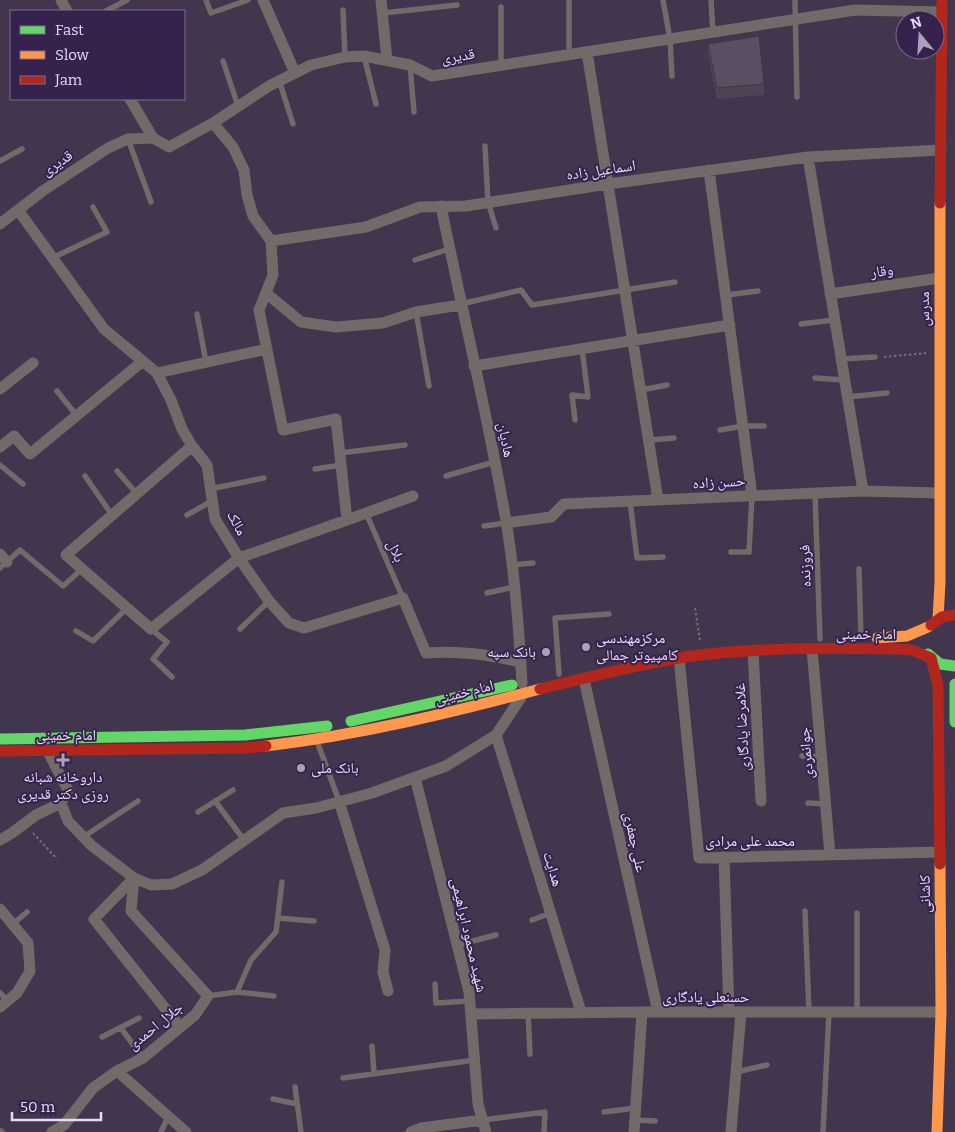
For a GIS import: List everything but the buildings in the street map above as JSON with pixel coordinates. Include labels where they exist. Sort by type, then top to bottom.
[{"type":"main road","name":"مدرس","points":[[938,618],[942,6]]},
{"type":"main road","points":[[941,100],[955,100]]},
{"type":"main road","points":[[928,627],[938,618],[948,614],[955,615]]},
{"type":"main road","name":"امام خمینی","points":[[0,751],[246,748],[317,739],[455,711],[560,674],[622,659],[700,646],[769,639],[907,636],[928,627]]},
{"type":"main road","name":"کاشانی","points":[[928,627],[924,641],[931,658],[938,685],[941,1012],[937,1132]]},
{"type":"main road","name":"امام خمینی","points":[[0,739],[245,735],[296,730],[523,688],[584,679],[679,658],[753,651],[898,648],[912,650],[942,665],[955,666]]},
{"type":"main road","points":[[955,684],[955,722]]},
{"type":"street","points":[[263,0],[295,73]]},
{"type":"street","points":[[382,0],[387,60]]},
{"type":"street","name":"قدیری","points":[[0,224],[44,190],[108,148],[128,139],[153,138],[169,147],[213,123],[279,80],[311,65],[345,57],[364,56],[410,65],[432,76],[670,39],[713,33],[731,34],[855,8],[942,6]]},
{"type":"street","points":[[587,52],[658,500]]},
{"type":"street","points":[[131,100],[153,138]]},
{"type":"street","points":[[213,123],[233,147],[244,170],[247,195],[253,216],[271,241],[273,275],[259,310],[283,430],[336,419],[347,520]]},
{"type":"street","name":"اسماعیل زاده","points":[[271,241],[366,227],[420,207],[466,206],[808,156],[941,150]]},
{"type":"street","points":[[808,156],[863,491]]},
{"type":"street","points":[[709,170],[752,496]]},
{"type":"street","name":"هادیان","points":[[441,206],[506,523],[523,688]]},
{"type":"street","name":"مالک","points":[[18,210],[104,329],[157,373],[172,400],[182,429],[207,465],[215,519],[239,558],[270,601],[289,623],[304,628],[403,598]]},
{"type":"street","name":"وقار","points":[[830,294],[939,278]]},
{"type":"street","points":[[266,293],[300,322],[336,327],[383,322],[416,312],[460,305]]},
{"type":"street","points":[[474,366],[730,325]]},
{"type":"street","points":[[157,373],[267,349]]},
{"type":"street","points":[[0,447],[14,436],[30,454],[143,362]]},
{"type":"street","points":[[0,389],[33,363]]},
{"type":"street","points":[[192,446],[66,555],[150,629],[239,558],[413,496]]},
{"type":"street","name":"حسن زاده","points":[[506,523],[551,517],[564,504],[863,491],[939,493]]},
{"type":"street","points":[[403,598],[426,653],[484,654],[521,662]]},
{"type":"street","name":"جوانمردی","points":[[812,649],[830,855]]},
{"type":"street","name":"غلامرضا یادگاری","points":[[753,651],[761,801]]},
{"type":"street","name":"محمد علی مرادی","points":[[679,658],[699,858],[940,852]]},
{"type":"street","name":"علی جعفری","points":[[584,679],[658,1012]]},
{"type":"street","points":[[60,803],[68,821],[83,837],[134,878],[151,885],[172,884],[202,870],[283,814],[372,793],[446,766],[496,735],[523,688]]},
{"type":"street","name":"هدایت","points":[[496,735],[581,1012]]},
{"type":"street","points":[[0,840],[36,816],[60,803],[68,790],[47,750]]},
{"type":"street","name":"شهید محمود ابراهیمی","points":[[415,777],[469,992],[478,1104],[486,1132]]},
{"type":"street","points":[[339,801],[385,950],[383,972],[388,991]]},
{"type":"street","points":[[724,858],[735,1012],[736,1072],[731,1132]]},
{"type":"street","points":[[134,878],[131,911],[208,996]]},
{"type":"street","points":[[134,878],[94,919],[180,1028]]},
{"type":"street","points":[[0,908],[28,943],[30,971],[17,993],[3,1000]]},
{"type":"street","name":"جلال احمدی","points":[[52,1132],[64,1125],[93,1088],[117,1071],[143,1058],[195,1015],[208,996]]},
{"type":"street","name":"حسنعلی یادگاری","points":[[471,1014],[581,1012],[941,1012]]},
{"type":"street","points":[[635,1126],[642,1012]]},
{"type":"street","points":[[117,1071],[186,1132]]},
{"type":"street","points":[[411,1132],[421,1128],[483,1120]]},
{"type":"lane","points":[[108,10],[126,0]]},
{"type":"lane","points":[[206,0],[211,13],[248,0]]},
{"type":"lane","points":[[569,0],[569,54]]},
{"type":"lane","points":[[663,0],[670,39],[672,76]]},
{"type":"lane","points":[[711,0],[713,33]]},
{"type":"lane","points":[[795,0],[797,97]]},
{"type":"lane","points":[[383,13],[457,5]]},
{"type":"lane","points":[[501,7],[501,65]]},
{"type":"lane","points":[[343,10],[345,57]]},
{"type":"lane","points":[[364,56],[376,104]]},
{"type":"lane","points":[[223,61],[238,106]]},
{"type":"lane","points":[[410,65],[414,112]]},
{"type":"lane","points":[[279,80],[293,124]]},
{"type":"lane","points":[[128,139],[151,202]]},
{"type":"lane","points":[[485,146],[488,202],[496,228]]},
{"type":"lane","points":[[0,161],[22,149]]},
{"type":"lane","points":[[52,258],[107,232],[93,207]]},
{"type":"lane","points":[[415,260],[449,249]]},
{"type":"lane","points":[[460,305],[521,290],[532,305],[675,282]]},
{"type":"lane","points":[[726,295],[758,291]]},
{"type":"lane","points":[[416,312],[429,386]]},
{"type":"lane","points":[[197,314],[206,362]]},
{"type":"lane","points":[[801,324],[834,320]]},
{"type":"lane","points":[[575,420],[572,394],[588,398],[582,348]]},
{"type":"lane","points":[[841,359],[875,357]]},
{"type":"lane","points":[[815,378],[844,380]]},
{"type":"lane","points":[[641,390],[666,385]]},
{"type":"lane","points":[[58,391],[77,416]]},
{"type":"lane","points":[[847,397],[886,393]]},
{"type":"lane","points":[[720,430],[743,426],[764,426]]},
{"type":"lane","points":[[649,440],[674,438]]},
{"type":"lane","points":[[340,453],[405,445]]},
{"type":"lane","points":[[446,476],[494,462]]},
{"type":"lane","points":[[0,465],[23,484]]},
{"type":"lane","points":[[314,469],[341,465]]},
{"type":"lane","points":[[117,471],[137,494]]},
{"type":"lane","points":[[85,476],[112,515]]},
{"type":"lane","points":[[187,515],[211,495],[264,478]]},
{"type":"lane","name":"فروزنده","points":[[815,493],[820,639]]},
{"type":"lane","points":[[732,552],[749,552],[752,496]]},
{"type":"lane","points":[[630,501],[637,558],[663,557]]},
{"type":"lane","name":"بلال","points":[[366,513],[403,598]]},
{"type":"lane","points":[[484,526],[506,523]]},
{"type":"lane","points":[[2,562],[20,550],[63,586],[82,569]]},
{"type":"lane","points":[[511,565],[533,564]]},
{"type":"lane","points":[[859,569],[861,638]]},
{"type":"lane","points":[[487,593],[514,587]]},
{"type":"lane","points":[[240,628],[270,601]]},
{"type":"lane","points":[[76,631],[93,642],[126,608]]},
{"type":"lane","points":[[560,674],[555,618],[609,614]]},
{"type":"lane","points":[[150,629],[167,642],[153,659],[172,677]]},
{"type":"lane","points":[[317,739],[339,801]]},
{"type":"lane","points":[[802,756],[822,756]]},
{"type":"lane","points":[[198,812],[233,790]]},
{"type":"lane","points":[[83,837],[138,800]]},
{"type":"lane","points":[[215,801],[244,840]]},
{"type":"lane","points":[[808,803],[826,804]]},
{"type":"lane","points":[[237,992],[251,960],[276,932],[282,882]]},
{"type":"lane","points":[[805,911],[809,1012]]},
{"type":"lane","points":[[13,924],[27,912]]},
{"type":"lane","points":[[857,912],[857,1012]]},
{"type":"lane","points":[[532,920],[551,913]]},
{"type":"lane","points":[[278,918],[314,921]]},
{"type":"lane","points":[[457,945],[496,935]]},
{"type":"lane","points":[[434,984],[436,1003],[470,1000]]},
{"type":"lane","points":[[208,996],[237,992],[274,996]]},
{"type":"lane","points":[[823,1132],[829,1012]]},
{"type":"lane","points":[[528,1013],[530,1054]]},
{"type":"lane","points":[[102,1037],[139,1018]]},
{"type":"lane","points":[[121,1028],[143,1058]]},
{"type":"lane","points":[[372,1046],[374,1074]]},
{"type":"lane","points":[[343,1078],[474,1060]]},
{"type":"lane","points":[[736,1072],[767,1066]]},
{"type":"lane","points":[[295,1087],[301,1132]]},
{"type":"lane","points":[[273,1099],[297,1104]]},
{"type":"lane","points":[[604,1112],[636,1108]]},
{"type":"lane","points":[[483,1120],[545,1112],[544,1132]]},
{"type":"lane","points":[[161,1132],[168,1117]]},
{"type":"lane","points":[[635,1126],[655,1121]]},
{"type":"path","points":[[875,357],[939,352]]},
{"type":"path","points":[[695,608],[700,646]]},
{"type":"path","points":[[25,824],[57,859]]},
{"type":"traffic: fast","points":[[928,654],[940,664],[955,666]]},
{"type":"traffic: fast","points":[[955,684],[955,722]]},
{"type":"traffic: fast","points":[[351,721],[512,685]]},
{"type":"traffic: fast","points":[[0,739],[245,735],[327,726]]},
{"type":"traffic: slow","points":[[938,618],[940,583],[940,203]]},
{"type":"traffic: slow","points":[[877,638],[907,636],[928,627]]},
{"type":"traffic: slow","points":[[266,746],[335,736],[404,722],[540,689]]},
{"type":"traffic: slow","points":[[937,1132],[941,1012],[940,864]]},
{"type":"traffic: jam","points":[[940,203],[942,0]]},
{"type":"traffic: jam","points":[[931,625],[942,617],[955,615]]},
{"type":"traffic: jam","points":[[540,689],[667,660],[738,651],[819,648],[899,649],[912,650],[931,658]]},
{"type":"traffic: jam","points":[[931,658],[938,685],[940,864]]},
{"type":"traffic: jam","points":[[0,751],[246,748],[266,746]]},
{"type":"place","name":"مرکزمهندسی کامپیوتر جمالی","points":[[586,647]]},
{"type":"place","name":"بانک سپه","points":[[546,652]]},
{"type":"place","name":"داروخانه شبانه روزی دکتر قدیری","points":[[63,760]]},
{"type":"place","name":"بانک ملی","points":[[301,768]]}]
